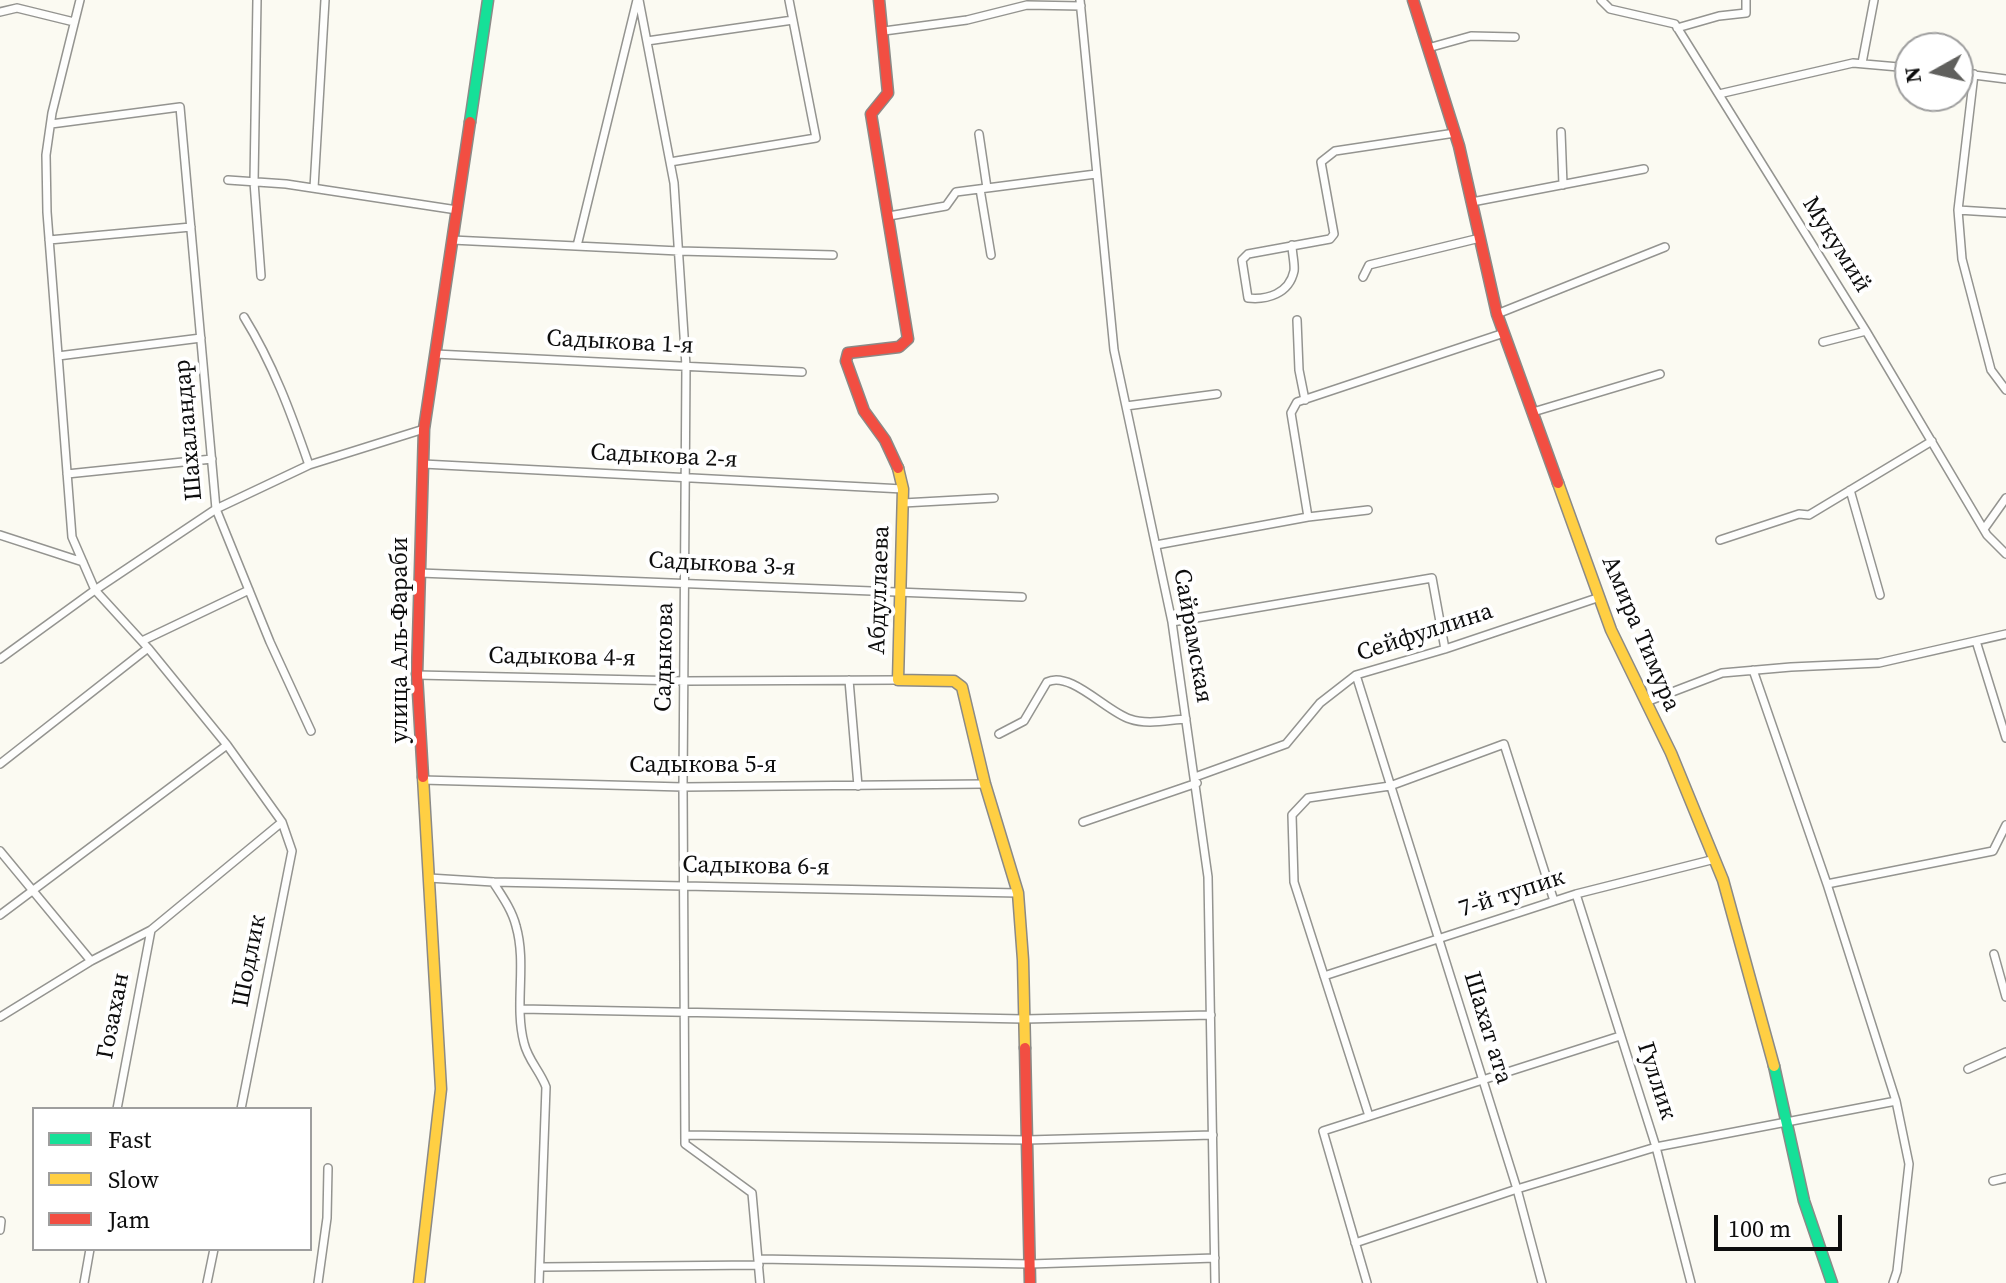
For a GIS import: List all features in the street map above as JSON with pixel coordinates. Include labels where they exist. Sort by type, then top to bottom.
[{"type":"street","points":[[0,1017],[91,961],[151,930],[282,822],[227,745],[145,645],[95,590],[72,537],[49,240],[46,155],[80,0]]},
{"type":"street","points":[[257,0],[254,182],[261,276]]},
{"type":"street","points":[[314,188],[325,0]]},
{"type":"street","name":"улица Аль-Фараби","points":[[419,1283],[441,1089],[417,675],[424,429],[488,0]]},
{"type":"street","points":[[577,246],[638,0]]},
{"type":"street","name":"Садыкова","points":[[638,0],[670,162],[686,366],[683,787],[685,1135]]},
{"type":"street","points":[[670,162],[816,138],[789,0]]},
{"type":"street","name":"Абдуллаева","points":[[879,0],[888,93],[871,114],[908,339],[899,347],[848,353],[846,361],[864,411],[896,462],[903,489],[898,680],[954,681],[962,687],[985,784],[1018,893],[1030,1283]]},
{"type":"street","name":"Амира Тимура","points":[[1413,0],[1455,133],[1497,314],[1611,630],[1671,753],[1723,880],[1767,1033],[1804,1201],[1832,1283]]},
{"type":"street","points":[[1601,0],[1610,9],[1675,24],[1677,28],[1719,16],[1746,13],[1746,0]]},
{"type":"street","points":[[1862,63],[1874,0]]},
{"type":"street","points":[[884,31],[967,20],[1027,5],[1080,3]]},
{"type":"street","name":"Сайрамская","points":[[1080,3],[1114,350],[1172,622],[1208,877],[1215,1283]]},
{"type":"street","points":[[0,12],[16,4],[74,22]]},
{"type":"street","points":[[647,41],[793,20]]},
{"type":"street","name":"Мукумий","points":[[1677,28],[1866,331],[1984,529],[2006,554]]},
{"type":"street","points":[[1428,48],[1471,36],[1515,37]]},
{"type":"street","points":[[1719,94],[1853,63],[1894,66]]},
{"type":"street","points":[[1974,74],[2006,79]]},
{"type":"street","name":"Шахаландар","points":[[51,124],[180,107],[216,509],[311,731]]},
{"type":"street","points":[[1970,112],[1958,210],[1962,259],[1991,370],[2006,390]]},
{"type":"street","points":[[1561,132],[1563,185]]},
{"type":"street","points":[[1292,245],[1294,272],[1282,292],[1248,298],[1244,256],[1292,245],[1330,239],[1334,234],[1321,162],[1326,155],[1335,151],[1455,133]]},
{"type":"street","points":[[979,134],[991,255]]},
{"type":"street","points":[[1472,202],[1644,169]]},
{"type":"street","points":[[889,216],[946,206],[956,192],[1096,174]]},
{"type":"street","points":[[228,180],[314,188],[457,210]]},
{"type":"street","points":[[1958,210],[2006,213]]},
{"type":"street","points":[[49,240],[191,227]]},
{"type":"street","points":[[1363,277],[1369,265],[1480,238]]},
{"type":"street","points":[[452,240],[833,255]]},
{"type":"street","points":[[1497,314],[1665,247]]},
{"type":"street","points":[[244,317],[283,390],[309,465]]},
{"type":"street","points":[[1297,320],[1299,370],[1305,400]]},
{"type":"street","points":[[1823,342],[1866,331]]},
{"type":"street","points":[[1308,517],[1291,413],[1297,402],[1504,333]]},
{"type":"street","points":[[58,356],[201,338]]},
{"type":"street","name":"Садыкова 1-я","points":[[435,354],[802,372]]},
{"type":"street","points":[[1533,412],[1660,374]]},
{"type":"street","points":[[1126,406],[1217,394]]},
{"type":"street","points":[[0,659],[95,590],[216,509],[309,465],[424,429]]},
{"type":"street","points":[[1720,540],[1799,514],[1809,515],[1932,441]]},
{"type":"street","points":[[67,474],[212,459]]},
{"type":"street","name":"Садыкова 2-я","points":[[423,464],[903,489]]},
{"type":"street","points":[[1850,490],[1880,595]]},
{"type":"street","points":[[903,503],[994,498]]},
{"type":"street","points":[[1984,529],[2006,498]]},
{"type":"street","points":[[1156,545],[1308,517],[1368,510]]},
{"type":"street","points":[[0,535],[83,562]]},
{"type":"street","name":"Садыкова 3-я","points":[[420,573],[1022,597]]},
{"type":"street","points":[[1172,622],[1432,578],[1445,649]]},
{"type":"street","points":[[0,764],[145,645],[249,590]]},
{"type":"street","name":"Сейфуллина","points":[[1083,822],[1286,744],[1320,703],[1356,675],[1600,597]]},
{"type":"street","points":[[1646,702],[1722,673],[1879,663],[2006,634]]},
{"type":"street","points":[[1976,641],[2006,738]]},
{"type":"street","points":[[1753,670],[1827,884],[1896,1101],[1909,1164],[1893,1283]]},
{"type":"street","name":"Садыкова 4-я","points":[[417,675],[685,681],[898,680]]},
{"type":"street","name":"Шахат ата","points":[[1356,675],[1517,1189],[1542,1283]]},
{"type":"street","points":[[999,734],[1024,721],[1047,682],[1053,679],[1067,681],[1128,719],[1186,719]]},
{"type":"street","points":[[849,680],[858,786]]},
{"type":"street","points":[[1369,1116],[1294,882],[1292,815],[1308,798],[1390,786],[1504,744],[1554,901]]},
{"type":"street","points":[[0,915],[227,745]]},
{"type":"street","name":"Садыкова 5-я","points":[[422,780],[683,787],[985,784]]},
{"type":"street","name":"Шодлик","points":[[241,1107],[292,851],[282,822]]},
{"type":"street","points":[[1827,884],[1993,851],[2006,825]]},
{"type":"street","points":[[0,851],[91,961]]},
{"type":"street","name":"7-й тупик","points":[[1324,976],[1576,894],[1715,859]]},
{"type":"street","name":"Садыкова 6-я","points":[[429,878],[1018,893]]},
{"type":"street","points":[[493,882],[509,906],[516,926],[524,1044],[531,1063],[541,1074],[546,1087],[542,1267],[539,1283]]},
{"type":"street","name":"Гуллик","points":[[1576,894],[1656,1147],[1691,1283]]},
{"type":"street","name":"Гозахан","points":[[117,1107],[151,930]]},
{"type":"street","points":[[1994,954],[2006,997]]},
{"type":"street","points":[[521,1009],[1024,1019],[1211,1015]]},
{"type":"street","points":[[1367,1283],[1323,1131],[1620,1036]]},
{"type":"street","points":[[1968,1069],[2006,1052]]},
{"type":"street","points":[[1355,1243],[1656,1147],[1896,1101]]},
{"type":"street","points":[[760,1283],[752,1193],[685,1144],[685,1135],[1027,1140],[1213,1135]]},
{"type":"street","points":[[318,1283],[327,1218],[328,1168]]},
{"type":"street","points":[[1993,1181],[2006,1178]]},
{"type":"street","points":[[0,1230],[1,1221]]},
{"type":"street","points":[[84,1283],[90,1251]]},
{"type":"street","points":[[207,1283],[214,1251]]},
{"type":"street","points":[[542,1267],[759,1262],[1030,1264],[1215,1258]]},
{"type":"traffic: fast","points":[[470,122],[488,0]]},
{"type":"traffic: fast","points":[[1774,1066],[1804,1201],[1832,1283]]},
{"type":"traffic: slow","points":[[898,468],[903,489],[898,680],[954,681],[962,687],[985,784],[1018,893],[1025,1048]]},
{"type":"traffic: slow","points":[[1558,483],[1611,630],[1671,753],[1723,880],[1774,1066]]},
{"type":"traffic: slow","points":[[419,1283],[441,1089],[423,777]]},
{"type":"traffic: jam","points":[[879,0],[888,93],[871,114],[908,339],[899,347],[848,353],[846,361],[864,411],[885,440],[898,468]]},
{"type":"traffic: jam","points":[[1413,0],[1459,146],[1497,314],[1558,483]]},
{"type":"traffic: jam","points":[[423,777],[417,675],[424,429],[470,122]]},
{"type":"traffic: jam","points":[[1025,1048],[1030,1283]]}]
